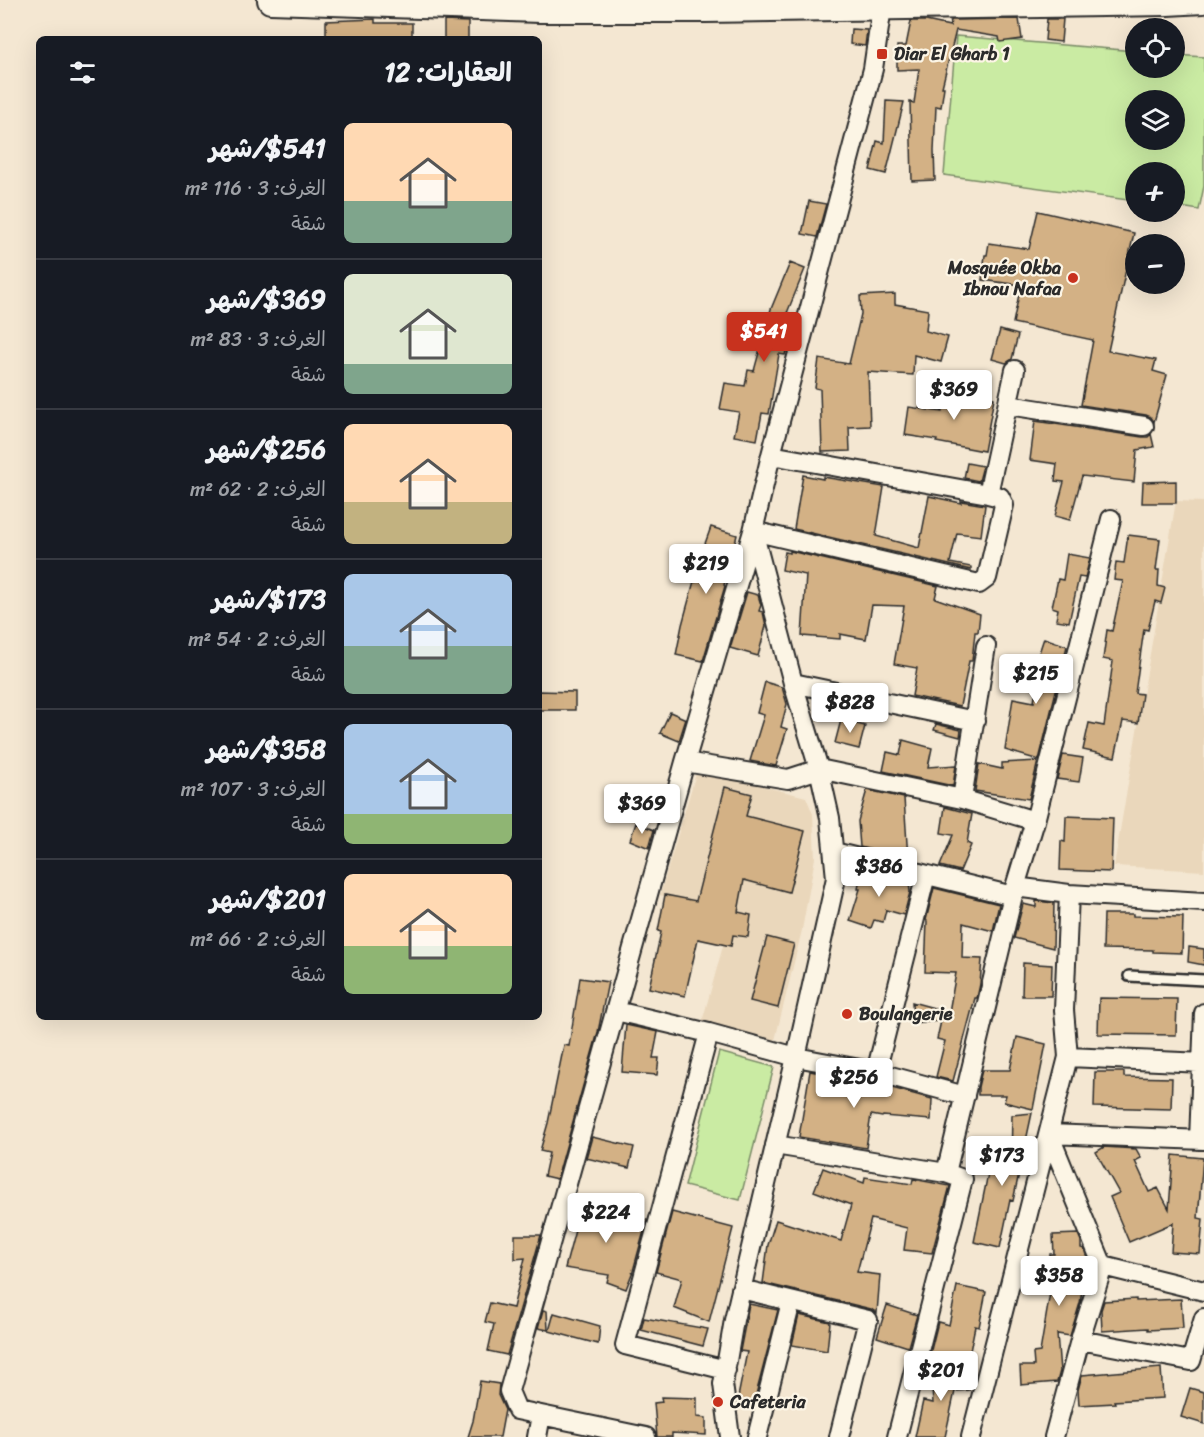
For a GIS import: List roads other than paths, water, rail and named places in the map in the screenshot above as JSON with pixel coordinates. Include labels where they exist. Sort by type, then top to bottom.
[{"type":"main road","points":[[271,0],[541,4],[814,4],[882,7],[1203,0]]},
{"type":"street","points":[[646,1437],[517,1410],[509,1391],[685,762],[753,531],[873,69],[882,7]]},
{"type":"street","points":[[988,494],[1015,370]]},
{"type":"street","points":[[1008,405],[1144,426]]},
{"type":"street","points":[[753,531],[979,584],[987,578],[1004,505],[1000,497],[771,455]]},
{"type":"street","points":[[946,1173],[1014,892],[1035,821],[1111,519]]},
{"type":"street","points":[[730,1437],[723,1384],[734,1320],[836,878],[830,818],[819,769],[793,683],[753,531]]},
{"type":"street","points":[[962,799],[986,646]]},
{"type":"street","points":[[793,683],[975,721]]},
{"type":"street","points":[[685,762],[788,779],[819,769],[962,799],[1035,821]]},
{"type":"street","points":[[834,852],[926,875],[1014,892],[1204,903]]},
{"type":"street","points":[[876,1072],[926,875]]},
{"type":"street","points":[[971,1437],[1068,1057],[1064,1010],[1069,894]]},
{"type":"street","points":[[616,1011],[796,1057],[876,1072],[965,1096]]},
{"type":"street","points":[[1048,1134],[1201,1140],[1204,1013]]},
{"type":"street","points":[[709,1033],[625,1345],[726,1370]]},
{"type":"street","points":[[1068,1057],[1203,1063]]},
{"type":"street","points":[[1048,1134],[1103,1266],[1054,1437]]},
{"type":"street","points":[[775,1145],[946,1173],[963,1179],[897,1437]]},
{"type":"street","points":[[1103,1266],[1204,1291]]},
{"type":"street","points":[[741,1289],[868,1320],[839,1437]]},
{"type":"street","points":[[757,1437],[791,1302]]},
{"type":"street","points":[[1080,1341],[1191,1361],[1204,1318]]},
{"type":"street","points":[[537,1437],[541,1415]]},
{"type":"lane","points":[[1129,976],[1204,980]]},
{"type":"place","name":"Diar El Gharb 1","points":[[882,54]]},
{"type":"place","name":"Mosquée Okba Ibnou Nafaa","points":[[1073,278]]},
{"type":"place","name":"Boulangerie","points":[[847,1014]]},
{"type":"place","name":"Cafeteria","points":[[718,1402]]}]
